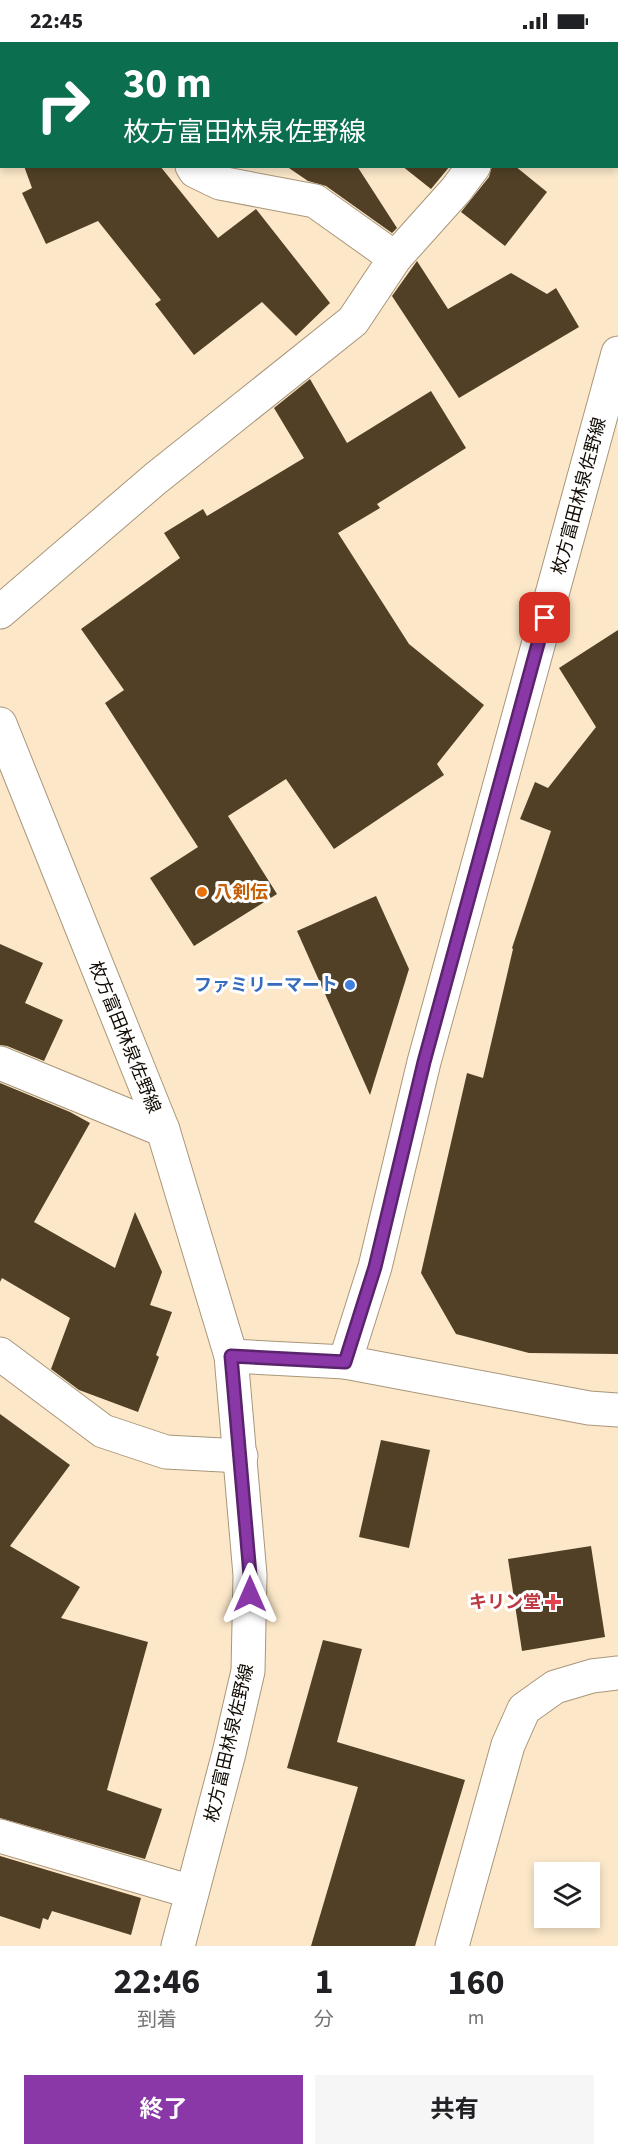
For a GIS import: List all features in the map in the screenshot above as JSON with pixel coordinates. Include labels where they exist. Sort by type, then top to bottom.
[{"type":"main road","points":[[193,168],[220,183],[315,201],[395,258]]},
{"type":"main road","points":[[0,612],[155,478],[353,321],[395,258],[456,190],[472,168]]},
{"type":"main road","name":"枚方富田林泉佐野線","points":[[345,1362],[375,1267],[424,1062],[618,353]]},
{"type":"main road","name":"枚方富田林泉佐野線","points":[[0,724],[163,1130],[231,1356],[250,1575],[248,1671],[229,1753],[178,1946]]},
{"type":"main road","points":[[0,1063],[163,1130]]},
{"type":"main road","points":[[0,1354],[103,1431],[166,1452],[241,1456]]},
{"type":"main road","points":[[231,1356],[345,1362],[589,1408],[618,1410]]},
{"type":"main road","points":[[452,1946],[508,1745],[524,1709],[555,1687],[591,1676],[618,1673]]},
{"type":"main road","points":[[0,1836],[192,1892]]},
{"type":"building","points":[[25,168],[162,168],[218,238],[256,209],[330,303],[296,336],[262,302],[194,355],[155,304],[161,300],[98,221],[46,244],[22,193],[32,188]]},
{"type":"building","points":[[289,168],[358,168],[397,228],[392,233],[326,186],[308,181]]},
{"type":"building","points":[[405,168],[448,168],[431,189]]},
{"type":"building","points":[[491,168],[517,168],[547,192],[505,246],[461,212],[489,177]]},
{"type":"building","points":[[417,261],[448,309],[511,273],[547,294],[556,288],[579,327],[459,398],[392,296]]},
{"type":"building","points":[[310,379],[347,443],[431,391],[466,448],[377,504],[380,508],[338,533],[409,644],[484,705],[437,764],[444,775],[334,849],[286,779],[228,816],[277,894],[194,946],[150,878],[198,847],[105,703],[124,690],[81,629],[180,558],[164,533],[203,509],[207,516],[304,458],[274,408]]},
{"type":"building","points":[[618,630],[618,1354],[529,1353],[456,1334],[421,1273],[467,1073],[483,1078],[512,948],[551,831],[520,819],[535,782],[548,788],[596,727],[559,668]]},
{"type":"building","points":[[376,896],[409,969],[370,1095],[297,931]]},
{"type":"building","points":[[0,944],[43,963],[25,1003],[63,1020],[44,1061],[0,1045]]},
{"type":"building","points":[[0,1083],[70,1112],[90,1123],[34,1222],[115,1268],[135,1212],[162,1272],[150,1305],[172,1312],[156,1355],[159,1357],[138,1412],[79,1390],[51,1369],[70,1318],[2,1278],[0,1282]]},
{"type":"building","points":[[0,1414],[70,1465],[10,1546],[80,1587],[61,1618],[148,1642],[107,1790],[162,1809],[145,1859],[0,1818]]},
{"type":"building","points":[[381,1440],[430,1450],[409,1548],[359,1537]]},
{"type":"building","points":[[591,1546],[605,1637],[522,1651],[508,1559]]},
{"type":"building","points":[[323,1640],[362,1649],[337,1742],[465,1780],[415,1946],[311,1946],[358,1787],[287,1768]]},
{"type":"building","points":[[0,1856],[141,1898],[131,1935],[52,1911],[48,1920],[43,1918],[40,1929],[0,1916]]},
{"type":"place","name":"八剣伝","points":[[202,892]]},
{"type":"place","name":"ファミリーマート","points":[[350,985]]},
{"type":"place","name":"キリン堂","points":[[553,1602]]},
{"type":"route","points":[[250,1594],[241,1456],[231,1356],[345,1362],[375,1267],[424,1062],[545,618]]}]
